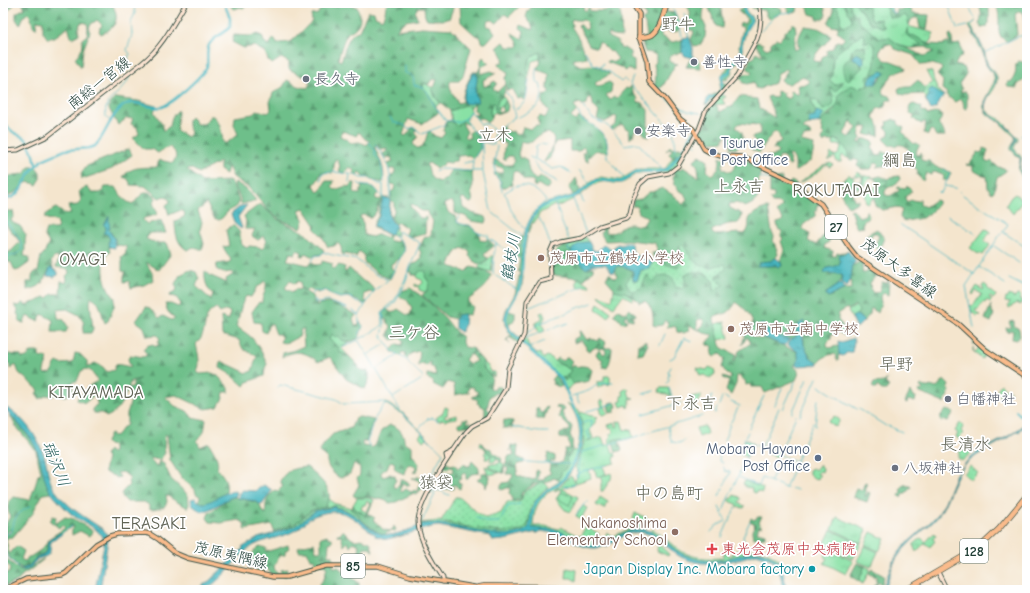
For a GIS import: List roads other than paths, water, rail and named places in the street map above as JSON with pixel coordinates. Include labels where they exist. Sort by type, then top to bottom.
[{"type":"highway","points":[[639,37],[655,33],[661,22],[667,3]]},
{"type":"highway","name":"128","points":[[906,590],[983,545],[999,529],[1027,495]]},
{"type":"highway","points":[[464,590],[474,587],[561,587],[577,590]]},
{"type":"main road","name":"南総一宮線","points":[[3,151],[18,150],[48,136],[129,73],[157,50],[186,3]]},
{"type":"main road","name":"茂原大多喜線","points":[[632,3],[640,14],[639,37],[647,61],[649,83],[666,100],[680,119],[695,132],[703,148],[723,157],[742,157],[798,183],[807,194],[821,204],[857,257],[955,322],[986,350],[1027,376]]},
{"type":"main road","points":[[443,582],[443,578],[426,548],[420,533],[418,523],[420,510],[447,460],[468,429],[486,420],[506,388],[508,368],[523,340],[528,300],[539,282],[551,279],[550,252],[553,245],[560,242],[581,238],[600,226],[626,218],[630,213],[632,200],[640,184],[651,176],[669,173],[673,170],[685,155],[706,110],[737,76],[757,40],[761,18],[759,3]]},
{"type":"main road","name":"茂原夷隅線","points":[[3,590],[26,579],[60,576],[66,573],[101,541],[110,536],[121,534],[150,534],[175,553],[187,558],[266,576],[287,577],[326,566],[378,566],[410,576],[474,587]]},
{"type":"main road","points":[[938,572],[947,590]]},
{"type":"water","points":[[970,27],[980,42],[984,53]]},
{"type":"water","points":[[689,37],[693,48],[693,58],[685,56],[682,52],[682,38]]},
{"type":"water","points":[[857,53],[864,58],[864,63],[862,65],[857,60],[852,58]]},
{"type":"water","points":[[984,53],[987,64],[993,73],[987,66]]},
{"type":"water","points":[[882,71],[885,72],[885,74],[879,78],[876,84],[871,84],[869,82],[871,77]]},
{"type":"water","points":[[473,73],[477,73],[475,92],[478,102],[470,104],[464,103],[463,98],[466,87]]},
{"type":"water","points":[[932,88],[941,95],[944,95],[936,108],[931,110],[926,101],[929,95],[928,91]]},
{"type":"water","points":[[991,91],[985,107],[990,115],[1002,123],[991,116],[987,113],[985,109],[984,105],[985,101]]},
{"type":"water","points":[[818,111],[824,114],[819,122],[810,125],[808,118],[814,117]]},
{"type":"water","points":[[1002,123],[1012,131],[1014,134],[1009,130]]},
{"type":"water","points":[[383,198],[390,199],[389,216],[396,226],[390,235],[373,226],[379,217]]},
{"type":"water","points":[[247,205],[238,217],[242,228],[241,229],[235,224],[231,214],[241,206]]},
{"type":"water","points":[[109,216],[110,228],[108,229],[114,238],[115,248],[109,247],[108,243],[110,239],[107,234],[103,233],[106,229],[103,224]]},
{"type":"water","points":[[584,242],[589,242],[593,250],[598,251],[603,245],[607,246],[611,250],[617,244],[622,245],[628,242],[632,245],[633,254],[652,262],[650,269],[641,270],[637,281],[633,280],[633,270],[623,267],[617,266],[613,273],[605,264],[593,265],[586,269],[571,252],[575,247]]},
{"type":"water","points":[[848,251],[856,261],[851,267],[851,277],[847,287],[841,282],[841,274],[825,273],[824,271],[827,268],[839,265],[840,261],[838,258],[840,254],[845,254]]},
{"type":"water","points":[[776,258],[781,262],[782,266],[757,266],[760,262],[770,261]]},
{"type":"water","points":[[50,268],[53,268],[58,272],[58,275],[54,277],[47,276]]},
{"type":"water","points":[[841,283],[845,289],[828,297],[825,296],[825,294]]},
{"type":"water","points":[[465,314],[464,326],[461,332],[455,328],[455,320],[457,315]]},
{"type":"water","points":[[857,315],[864,321],[857,328],[852,318],[853,316]]},
{"type":"water","points":[[804,321],[802,331],[804,345],[810,357],[818,363],[817,365],[796,366],[799,359],[797,351],[788,345],[791,339],[796,337],[797,328],[800,323]]},
{"type":"water","points":[[763,324],[770,333],[789,339],[786,345],[779,344],[759,335],[760,325]]},
{"type":"water","points":[[853,338],[854,342],[852,352],[848,352],[843,356],[839,355],[838,341],[842,342]]},
{"type":"water","points":[[3,406],[17,415],[34,435],[42,450],[48,474],[55,490],[65,502],[103,529],[107,534],[108,540],[100,590],[95,590],[104,544],[103,539],[97,530],[71,514],[52,494],[47,484],[40,458],[32,441],[24,430],[3,408]]},
{"type":"water","points":[[1027,423],[1027,425],[1019,431],[1020,432],[1018,431],[983,451],[964,466],[954,481],[940,513],[935,520],[913,539],[901,553],[894,563],[886,587],[882,590],[893,562],[902,548],[941,510],[955,475],[969,459],[981,449],[988,447],[1010,435]]},
{"type":"water","points":[[264,485],[272,490],[262,505],[254,501],[238,498],[239,493],[243,490],[255,491]]},
{"type":"water","points":[[233,491],[237,492],[236,496],[227,499],[206,511],[201,512],[192,505],[191,499],[195,498],[203,503],[206,503],[225,493]]},
{"type":"water","points":[[335,506],[335,508],[343,509],[357,517],[376,531],[389,535],[406,531],[422,525],[423,523],[449,525],[479,532],[508,535],[520,533],[529,527],[558,530],[580,542],[592,545],[606,542],[638,529],[651,531],[677,551],[689,557],[702,560],[718,561],[762,551],[778,561],[779,560],[778,562],[783,572],[787,590],[784,590],[777,564],[771,559],[756,554],[736,560],[736,562],[735,560],[716,563],[689,561],[677,555],[654,537],[640,532],[625,535],[607,546],[607,548],[606,546],[598,548],[586,547],[550,532],[541,531],[537,534],[537,532],[504,540],[492,541],[493,540],[490,536],[438,526],[386,540],[376,536],[375,537],[376,535],[348,515],[330,512],[314,516],[290,533],[254,545],[248,549],[212,585],[205,589],[198,590],[243,548],[242,546],[243,547],[258,538],[294,527],[315,511]]},
{"type":"water","points":[[60,533],[62,534],[51,542],[49,554],[37,560],[30,568],[26,570],[19,569],[28,567],[35,559],[47,552],[50,540]]},
{"type":"waterway","points":[[130,70],[128,57],[130,54],[127,50],[132,35],[131,22],[135,13],[134,3]]},
{"type":"waterway","points":[[3,200],[13,197],[19,192],[32,170],[42,160],[65,150],[95,146],[115,114],[123,106],[137,103],[152,107],[162,107],[187,89],[205,70],[207,66],[209,45],[211,42],[230,27],[230,18],[224,3]]},
{"type":"waterway","name":"鶴枝川","points":[[707,103],[709,98],[716,97],[721,92],[722,77],[729,72],[736,60],[742,57],[742,38],[751,21],[745,13],[743,3]]},
{"type":"waterway","points":[[773,17],[781,13],[794,12],[796,3]]},
{"type":"waterway","points":[[889,3],[891,11],[896,13]]},
{"type":"waterway","points":[[946,3],[950,9],[954,21]]},
{"type":"waterway","points":[[668,4],[673,8]]},
{"type":"waterway","points":[[673,9],[679,22]]},
{"type":"waterway","points":[[684,14],[686,20]]},
{"type":"waterway","points":[[973,14],[975,18]]},
{"type":"waterway","points":[[768,23],[773,19]]},
{"type":"waterway","points":[[682,37],[679,23],[685,22]]},
{"type":"waterway","points":[[970,25],[975,22]]},
{"type":"waterway","points":[[955,23],[957,29]]},
{"type":"waterway","points":[[761,31],[768,24]]},
{"type":"waterway","points":[[959,28],[967,26]]},
{"type":"waterway","points":[[686,30],[689,36]]},
{"type":"waterway","points":[[993,49],[1017,37],[1027,34]]},
{"type":"waterway","points":[[986,52],[992,49]]},
{"type":"waterway","points":[[585,51],[593,64],[601,67],[603,63]]},
{"type":"waterway","points":[[405,66],[405,73],[410,74],[414,80],[414,85],[426,90],[434,105],[446,121],[451,120]]},
{"type":"waterway","points":[[536,68],[537,81]]},
{"type":"waterway","points":[[601,69],[610,72],[621,82],[624,79]]},
{"type":"waterway","points":[[111,122],[106,117],[106,108],[111,99],[126,84],[130,73]]},
{"type":"waterway","points":[[633,77],[630,84],[646,101]]},
{"type":"waterway","points":[[516,109],[520,107],[525,100],[529,80]]},
{"type":"waterway","points":[[518,117],[530,112],[538,105],[542,97],[542,91],[540,84],[537,82]]},
{"type":"waterway","points":[[656,87],[661,90],[669,101],[688,111]]},
{"type":"waterway","points":[[496,130],[515,117],[511,99],[506,92]]},
{"type":"waterway","points":[[647,102],[666,124]]},
{"type":"waterway","points":[[583,106],[585,110]]},
{"type":"waterway","points":[[452,121],[456,122],[465,119],[471,110]]},
{"type":"waterway","points":[[689,111],[700,113]]},
{"type":"waterway","points":[[471,112],[480,123]]},
{"type":"waterway","points":[[578,112],[580,116]]},
{"type":"waterway","points":[[587,112],[596,120]]},
{"type":"waterway","points":[[390,117],[393,122],[404,125],[408,129],[414,127],[422,134],[444,125],[445,122]]},
{"type":"waterway","points":[[581,117],[582,120],[594,126]]},
{"type":"waterway","points":[[466,120],[471,129]]},
{"type":"waterway","points":[[598,121],[609,127],[623,143]]},
{"type":"waterway","points":[[3,123],[13,132],[26,139],[34,155],[36,164]]},
{"type":"waterway","points":[[472,130],[478,135],[480,141],[494,145],[495,131],[487,124],[480,124]]},
{"type":"waterway","points":[[667,124],[673,132],[674,139]]},
{"type":"waterway","points":[[595,127],[605,137],[608,152]]},
{"type":"waterway","name":"鶴枝川","points":[[530,529],[533,509],[537,501],[545,492],[561,482],[571,469],[580,445],[581,431],[579,420],[561,379],[512,333],[506,323],[507,313],[519,289],[524,238],[527,228],[531,219],[538,210],[546,204],[575,196],[597,180],[621,182],[639,171],[657,172],[668,169],[682,153],[694,131]]},
{"type":"waterway","points":[[1021,136],[1027,132]]},
{"type":"waterway","points":[[675,140],[676,148],[674,152],[677,156]]},
{"type":"waterway","points":[[369,142],[375,150],[375,155],[381,162],[384,182]]},
{"type":"waterway","points":[[473,160],[480,149],[480,143]]},
{"type":"waterway","points":[[482,143],[483,171]]},
{"type":"waterway","points":[[624,145],[638,143],[661,168]]},
{"type":"waterway","points":[[375,144],[379,150]]},
{"type":"waterway","points":[[535,158],[536,147],[541,144],[546,145]]},
{"type":"waterway","points":[[497,146],[495,174],[500,181],[502,191]]},
{"type":"waterway","points":[[380,151],[388,166],[390,182]]},
{"type":"waterway","points":[[607,154],[607,157],[624,177]]},
{"type":"waterway","points":[[530,157],[534,159]]},
{"type":"waterway","points":[[535,159],[553,169],[561,167],[571,173]]},
{"type":"waterway","points":[[435,171],[441,169],[472,171],[473,161],[464,163]]},
{"type":"waterway","points":[[534,163],[543,174],[555,180],[557,183]]},
{"type":"waterway","points":[[938,192],[941,193],[950,174],[944,169]]},
{"type":"waterway","points":[[1022,172],[1027,169]]},
{"type":"waterway","points":[[579,170],[589,183]]},
{"type":"waterway","points":[[473,171],[482,171]]},
{"type":"waterway","points":[[321,180],[322,173],[334,172],[350,174],[349,182]]},
{"type":"waterway","points":[[483,172],[491,211]]},
{"type":"waterway","points":[[352,174],[361,178],[369,178],[379,184],[383,184],[383,197]]},
{"type":"waterway","points":[[759,177],[768,179]]},
{"type":"waterway","points":[[358,183],[361,185],[374,187],[382,197]]},
{"type":"waterway","points":[[390,183],[390,197]]},
{"type":"waterway","points":[[516,186],[530,187],[540,194],[546,201],[534,212]]},
{"type":"waterway","points":[[945,186],[956,188],[961,193]]},
{"type":"waterway","points":[[514,187],[504,193],[507,197],[511,210],[521,224]]},
{"type":"waterway","points":[[963,195],[990,213]]},
{"type":"waterway","points":[[581,196],[583,202]]},
{"type":"waterway","points":[[573,199],[577,209]]},
{"type":"waterway","points":[[555,204],[560,216]]},
{"type":"waterway","points":[[577,210],[586,233]]},
{"type":"waterway","points":[[493,213],[522,236]]},
{"type":"waterway","points":[[991,213],[1008,224],[1003,232],[1024,246]]},
{"type":"waterway","points":[[3,216],[18,236],[22,250],[15,255],[3,258]]},
{"type":"waterway","points":[[459,216],[457,222],[460,223]]},
{"type":"waterway","points":[[948,216],[976,234]]},
{"type":"waterway","points":[[538,218],[542,223]]},
{"type":"waterway","points":[[560,218],[569,240]]},
{"type":"waterway","points":[[461,224],[468,225]]},
{"type":"waterway","points":[[543,224],[550,244]]},
{"type":"waterway","points":[[470,225],[477,232],[486,235]]},
{"type":"waterway","points":[[901,225],[928,243]]},
{"type":"waterway","points":[[522,226],[525,229]]},
{"type":"waterway","points":[[398,236],[398,231],[420,243],[403,284]]},
{"type":"waterway","points":[[974,328],[966,286],[1002,232]]},
{"type":"waterway","points":[[390,278],[405,249],[397,237],[393,235]]},
{"type":"waterway","points":[[488,235],[488,238],[520,259]]},
{"type":"waterway","points":[[569,242],[570,245],[568,249],[570,251]]},
{"type":"waterway","points":[[494,255],[496,244]]},
{"type":"waterway","points":[[929,244],[957,263]]},
{"type":"waterway","points":[[994,246],[1019,263]]},
{"type":"waterway","points":[[312,261],[315,256],[321,255],[323,252],[332,255]]},
{"type":"waterway","points":[[333,255],[357,260],[375,274],[388,280]]},
{"type":"waterway","points":[[494,257],[493,274],[516,289]]},
{"type":"waterway","points":[[958,263],[974,274]]},
{"type":"waterway","points":[[979,267],[1005,284]]},
{"type":"waterway","points":[[405,284],[410,268]]},
{"type":"waterway","points":[[1009,279],[1027,288]]},
{"type":"waterway","points":[[376,289],[387,281]]},
{"type":"waterway","points":[[380,327],[383,325],[382,312],[392,303],[402,286]]},
{"type":"waterway","points":[[402,290],[404,286]]},
{"type":"waterway","points":[[574,290],[584,286]]},
{"type":"waterway","points":[[312,294],[315,291],[322,292],[325,290],[332,295],[341,298],[350,297],[354,301],[365,305]]},
{"type":"waterway","points":[[366,304],[375,290]]},
{"type":"waterway","points":[[557,297],[573,290]]},
{"type":"waterway","points":[[385,324],[383,313],[394,304],[402,291]]},
{"type":"waterway","points":[[543,302],[555,297]]},
{"type":"waterway","points":[[315,299],[315,302],[319,303],[327,301],[347,308]]},
{"type":"waterway","points":[[528,308],[542,302]]},
{"type":"waterway","points":[[581,307],[592,303]]},
{"type":"waterway","points":[[352,310],[359,316],[365,305]]},
{"type":"waterway","points":[[564,314],[580,307]]},
{"type":"waterway","points":[[550,319],[562,315]]},
{"type":"waterway","points":[[358,338],[363,326],[359,322],[359,317]]},
{"type":"waterway","points":[[526,333],[534,329],[536,325],[549,320]]},
{"type":"waterway","points":[[554,328],[568,323]]},
{"type":"waterway","points":[[382,336],[384,326]]},
{"type":"waterway","points":[[360,339],[379,328]]},
{"type":"waterway","points":[[548,330],[552,328]]},
{"type":"waterway","points":[[542,332],[546,330]]},
{"type":"waterway","points":[[660,345],[665,334]]},
{"type":"waterway","points":[[526,337],[525,338],[534,335]]},
{"type":"waterway","points":[[684,338],[692,341]]},
{"type":"waterway","points":[[670,359],[674,357],[683,339]]},
{"type":"waterway","points":[[342,348],[358,340],[374,365]]},
{"type":"waterway","points":[[384,340],[391,349]]},
{"type":"waterway","points":[[680,347],[684,340]]},
{"type":"waterway","points":[[531,347],[545,341]]},
{"type":"waterway","points":[[369,354],[384,345]]},
{"type":"waterway","points":[[391,350],[408,361]]},
{"type":"waterway","points":[[378,368],[397,356]]},
{"type":"waterway","points":[[411,365],[420,374]]},
{"type":"waterway","points":[[374,366],[400,410]]},
{"type":"waterway","points":[[668,378],[668,372],[671,367]]},
{"type":"waterway","points":[[800,416],[817,378]]},
{"type":"waterway","points":[[394,397],[422,379]]},
{"type":"waterway","points":[[667,383],[669,379]]},
{"type":"waterway","points":[[792,413],[807,379]]},
{"type":"waterway","points":[[783,409],[795,382]]},
{"type":"waterway","points":[[594,387],[598,384],[610,383]]},
{"type":"waterway","points":[[278,387],[280,385],[285,386],[336,399],[344,404],[384,402]]},
{"type":"waterway","points":[[819,386],[840,399]]},
{"type":"waterway","points":[[572,396],[593,388]]},
{"type":"waterway","points":[[669,388],[672,396]]},
{"type":"waterway","points":[[775,405],[782,388]]},
{"type":"waterway","points":[[643,394],[654,391]]},
{"type":"waterway","points":[[576,395],[579,403]]},
{"type":"waterway","points":[[705,411],[712,396]]},
{"type":"waterway","points":[[762,400],[764,396]]},
{"type":"waterway","points":[[719,405],[722,397]]},
{"type":"waterway","points":[[725,397],[729,400]]},
{"type":"waterway","points":[[688,403],[691,398]]},
{"type":"waterway","points":[[749,428],[762,400]]},
{"type":"waterway","points":[[817,405],[818,400]]},
{"type":"waterway","points":[[842,400],[857,409]]},
{"type":"waterway","points":[[731,402],[740,406]]},
{"type":"waterway","points":[[375,418],[385,403],[403,414],[430,441]]},
{"type":"waterway","points":[[600,408],[613,403]]},
{"type":"waterway","points":[[674,405],[681,403]]},
{"type":"waterway","points":[[643,414],[674,405]]},
{"type":"waterway","points":[[815,426],[817,406]]},
{"type":"waterway","points":[[587,411],[599,408]]},
{"type":"waterway","points":[[715,413],[717,408]]},
{"type":"waterway","points":[[731,422],[738,408]]},
{"type":"waterway","points":[[766,438],[779,408]]},
{"type":"waterway","points":[[859,409],[886,426]]},
{"type":"waterway","points":[[1016,411],[1025,420]]},
{"type":"waterway","points":[[680,423],[702,416]]},
{"type":"waterway","points":[[783,445],[796,416]]},
{"type":"waterway","points":[[420,428],[427,419],[433,418],[438,421]]},
{"type":"waterway","points":[[370,447],[367,441],[375,420]]},
{"type":"waterway","points":[[583,423],[592,420],[591,429],[587,431],[590,439]]},
{"type":"waterway","points":[[643,434],[679,423]]},
{"type":"waterway","points":[[800,452],[813,423]]},
{"type":"waterway","points":[[728,430],[730,424]]},
{"type":"waterway","points":[[888,426],[902,432]]},
{"type":"waterway","points":[[513,427],[525,429]]},
{"type":"waterway","points":[[668,427],[670,435]]},
{"type":"waterway","points":[[531,431],[540,432]]},
{"type":"waterway","points":[[724,440],[728,431]]},
{"type":"waterway","points":[[541,432],[548,432]]},
{"type":"waterway","points":[[745,459],[752,443],[744,440],[748,432]]},
{"type":"waterway","points":[[610,444],[642,435]]},
{"type":"waterway","points":[[670,436],[672,442],[679,443],[684,441]]},
{"type":"waterway","points":[[762,446],[765,439]]},
{"type":"waterway","points":[[422,521],[435,494],[424,488],[443,453],[431,441]]},
{"type":"waterway","points":[[576,476],[579,472],[578,464],[582,452],[610,444]]},
{"type":"waterway","points":[[753,444],[770,450]]},
{"type":"waterway","points":[[779,454],[782,447]]},
{"type":"waterway","points":[[720,450],[719,461],[723,463]]},
{"type":"waterway","points":[[771,451],[787,458]]},
{"type":"waterway","points":[[789,479],[799,454]]},
{"type":"waterway","points":[[788,459],[796,462]]},
{"type":"waterway","points":[[743,464],[745,460]]},
{"type":"waterway","points":[[518,461],[539,463]]},
{"type":"waterway","points":[[540,463],[570,464]]},
{"type":"waterway","points":[[577,477],[579,473],[607,465]]},
{"type":"waterway","points":[[723,467],[725,469],[724,471],[730,472],[726,482]]},
{"type":"waterway","points":[[771,481],[774,473]]},
{"type":"waterway","points":[[739,477],[757,485]]},
{"type":"waterway","points":[[759,486],[762,478],[776,484]]},
{"type":"waterway","points":[[734,485],[737,479]]},
{"type":"waterway","points":[[785,488],[789,479]]},
{"type":"waterway","points":[[564,487],[575,484]]},
{"type":"waterway","points":[[777,484],[785,488],[794,489]]},
{"type":"waterway","points":[[719,496],[723,488]]},
{"type":"waterway","points":[[431,492],[432,490],[442,491],[449,495]]},
{"type":"waterway","points":[[726,503],[731,492]]},
{"type":"waterway","points":[[576,515],[585,503],[588,502]]},
{"type":"waterway","points":[[502,518],[508,506],[520,504]]},
{"type":"waterway","points":[[723,511],[726,504]]},
{"type":"waterway","points":[[19,568],[3,550],[4,536],[12,531],[15,518],[31,506]]},
{"type":"waterway","points":[[719,507],[725,519]]},
{"type":"waterway","points":[[729,522],[735,508]]},
{"type":"waterway","points":[[476,517],[485,522],[500,522],[501,519]]},
{"type":"waterway","points":[[711,532],[716,526],[726,521]]},
{"type":"waterway","points":[[744,541],[743,536],[750,521]]},
{"type":"waterway","points":[[722,537],[728,523]]},
{"type":"waterway","points":[[60,534],[72,526]]},
{"type":"place","name":"善性寺","points":[[694,62]]},
{"type":"place","name":"長久寺","points":[[306,79]]},
{"type":"place","name":"安楽寺","points":[[638,131]]},
{"type":"place","name":"Tsurue Post Office","points":[[713,152]]},
{"type":"place","name":"茂原市立鶴枝小学校","points":[[541,258]]},
{"type":"place","name":"茂原市立南中学校","points":[[731,329]]},
{"type":"place","name":"白幡神社","points":[[948,399]]},
{"type":"place","name":"Mobara Hayano Post Office","points":[[818,458]]},
{"type":"place","name":"八坂神社","points":[[895,468]]},
{"type":"place","name":"Nakanoshima Elementary School","points":[[675,532]]},
{"type":"place","name":"東光会茂原中央病院","points":[[712,549]]},
{"type":"place","name":"Japan Display Inc. Mobara factory","points":[[812,569]]},
{"type":"district","name":"野牛","points":[[678,24]]},
{"type":"district","name":"立木","points":[[495,135]]},
{"type":"district","name":"綱島","points":[[900,160]]},
{"type":"district","name":"上永吉","points":[[739,186]]},
{"type":"district","name":"ROKUTADAI","points":[[836,190]]},
{"type":"district","name":"OYAGI","points":[[83,259]]},
{"type":"district","name":"三ケ谷","points":[[414,332]]},
{"type":"district","name":"早野","points":[[896,364]]},
{"type":"district","name":"KITAYAMADA","points":[[96,392]]},
{"type":"district","name":"下永吉","points":[[691,403]]},
{"type":"district","name":"長清水","points":[[966,444]]},
{"type":"district","name":"猿袋","points":[[436,482]]},
{"type":"district","name":"中の島町","points":[[669,493]]},
{"type":"district","name":"TERASAKI","points":[[149,523]]},
{"type":"water label","name":"瑞沢川","points":[[56,464]]}]
